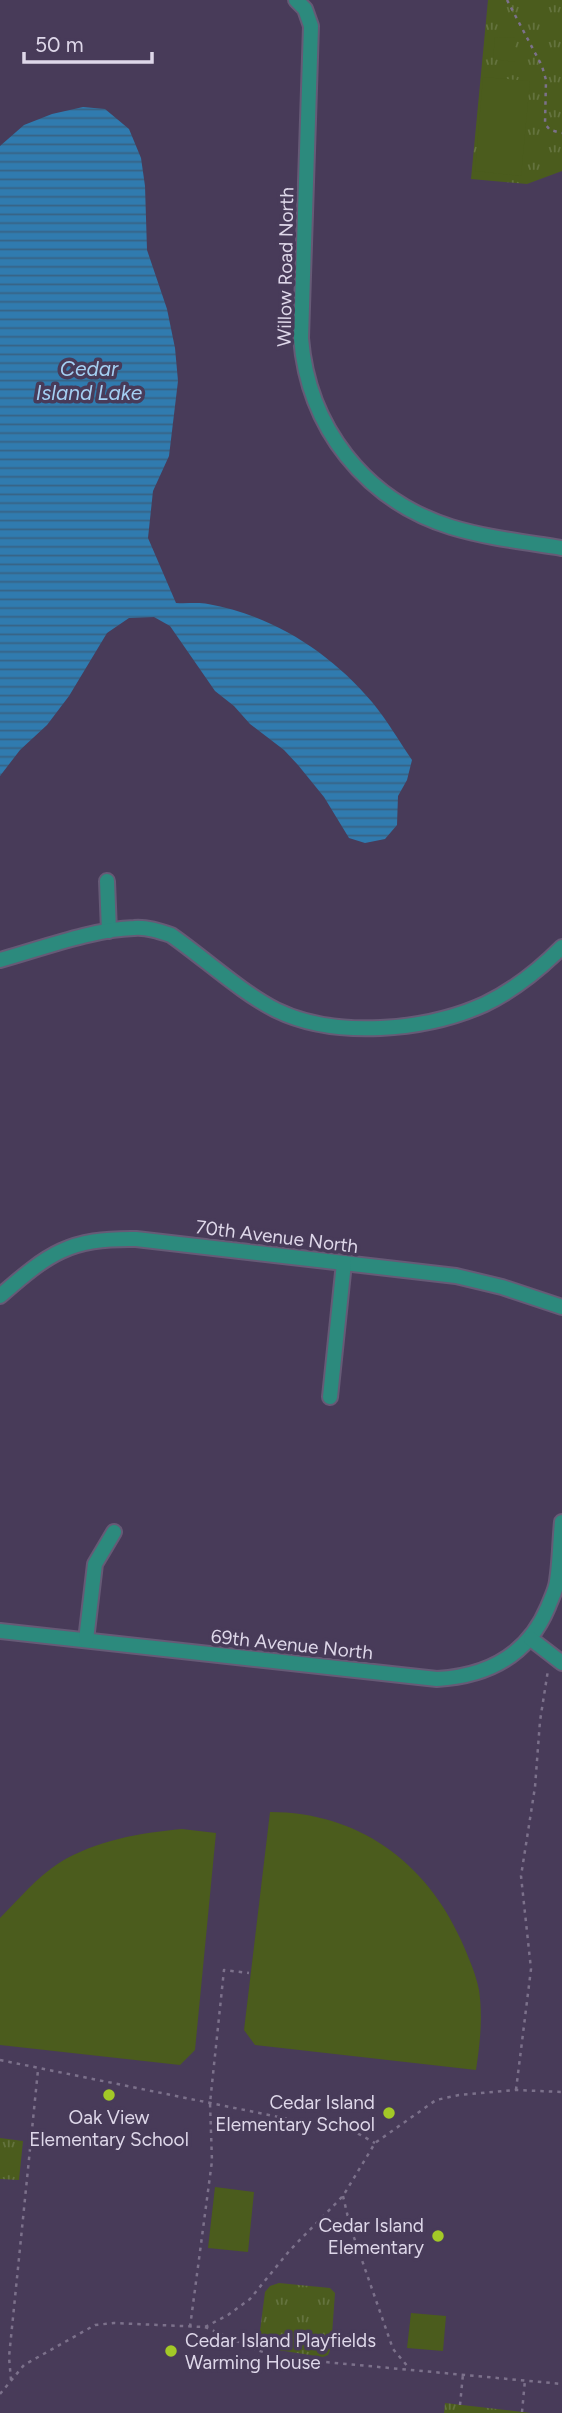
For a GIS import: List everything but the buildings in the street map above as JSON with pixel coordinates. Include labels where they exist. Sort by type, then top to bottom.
[{"type":"street","name":"Willow Road North","points":[[296,0],[305,9],[311,26],[301,338],[307,379],[319,413],[346,457],[368,480],[400,504],[453,528],[562,548]]},
{"type":"street","points":[[107,881],[109,931]]},
{"type":"street","points":[[0,960],[109,931],[152,929],[171,936],[275,1009],[305,1022],[338,1028],[415,1023],[451,1016],[485,1003],[517,985],[540,969],[562,947]]},
{"type":"street","name":"70th Avenue North","points":[[0,1296],[54,1253],[104,1238],[136,1239],[456,1276],[502,1287],[562,1307]]},
{"type":"street","points":[[330,1397],[344,1263]]},
{"type":"street","points":[[558,1660],[531,1639],[546,1613],[557,1583],[562,1522]]},
{"type":"street","points":[[86,1640],[95,1564],[114,1532]]},
{"type":"street","name":"69th Avenue North","points":[[0,1631],[437,1679],[479,1672],[512,1655],[531,1639]]},
{"type":"path","points":[[507,0],[542,66],[545,80],[545,124],[550,130],[562,133]]},
{"type":"path","points":[[516,2090],[531,1969],[521,1876],[535,1787],[546,1675],[558,1660]]},
{"type":"path","points":[[190,2327],[212,2161],[210,2103],[224,1970],[249,1973]]},
{"type":"path","points":[[0,2060],[357,2133],[375,2143]]},
{"type":"path","points":[[10,2380],[9,2357],[38,2069]]},
{"type":"path","points":[[205,2327],[250,2299],[290,2250],[343,2196],[375,2143],[436,2100],[459,2095],[516,2090],[562,2092]]},
{"type":"path","points":[[343,2196],[350,2226],[393,2349],[409,2368]]},
{"type":"path","points":[[0,2394],[24,2365],[95,2325],[114,2323],[205,2327],[282,2358],[562,2384]]},
{"type":"path","points":[[460,2405],[463,2374]]},
{"type":"path","points":[[522,2412],[525,2380]]},
{"type":"green space","points":[[488,0],[562,0],[562,171],[527,184],[471,179]]},
{"type":"green space","points":[[495,37],[515,38],[515,62],[493,59]]},
{"type":"green space","points":[[483,77],[530,81],[521,176],[475,171]]},
{"type":"green space","points":[[270,1812],[302,1814],[332,1821],[360,1832],[408,1865],[429,1887],[461,1940],[478,1984],[481,2020],[476,2070],[255,2045],[244,2030]]},
{"type":"green space","points":[[182,1829],[216,1833],[195,2050],[180,2065],[0,2045],[0,1918],[43,1875],[73,1855],[119,1839]]},
{"type":"green space","points":[[0,2138],[23,2141],[19,2180],[0,2179]]},
{"type":"green space","points":[[215,2187],[254,2192],[248,2252],[208,2248]]},
{"type":"green space","points":[[279,2283],[330,2288],[335,2293],[331,2348],[328,2355],[323,2357],[265,2348],[259,2339],[265,2292],[270,2286]]},
{"type":"green space","points":[[411,2313],[446,2316],[443,2351],[407,2348]]},
{"type":"green space","points":[[445,2403],[531,2413],[444,2413]]},
{"type":"water","name":"Cedar Island Lake","points":[[83,107],[105,109],[129,129],[141,158],[145,186],[147,250],[167,309],[175,348],[178,381],[169,456],[153,491],[148,538],[176,603],[204,603],[232,609],[277,627],[319,652],[356,684],[377,709],[412,760],[407,780],[398,796],[397,825],[385,839],[365,843],[349,838],[324,797],[298,765],[215,691],[170,626],[154,617],[129,618],[107,633],[69,696],[47,725],[20,750],[0,776],[0,146],[24,125],[52,114]]},
{"type":"place","name":"Oak View Elementary School","points":[[109,2095]]},
{"type":"place","name":"Cedar Island Elementary School","points":[[389,2113]]},
{"type":"place","name":"Cedar Island Elementary","points":[[438,2236]]},
{"type":"place","name":"Cedar Island Playfields Warming House","points":[[171,2351]]}]
